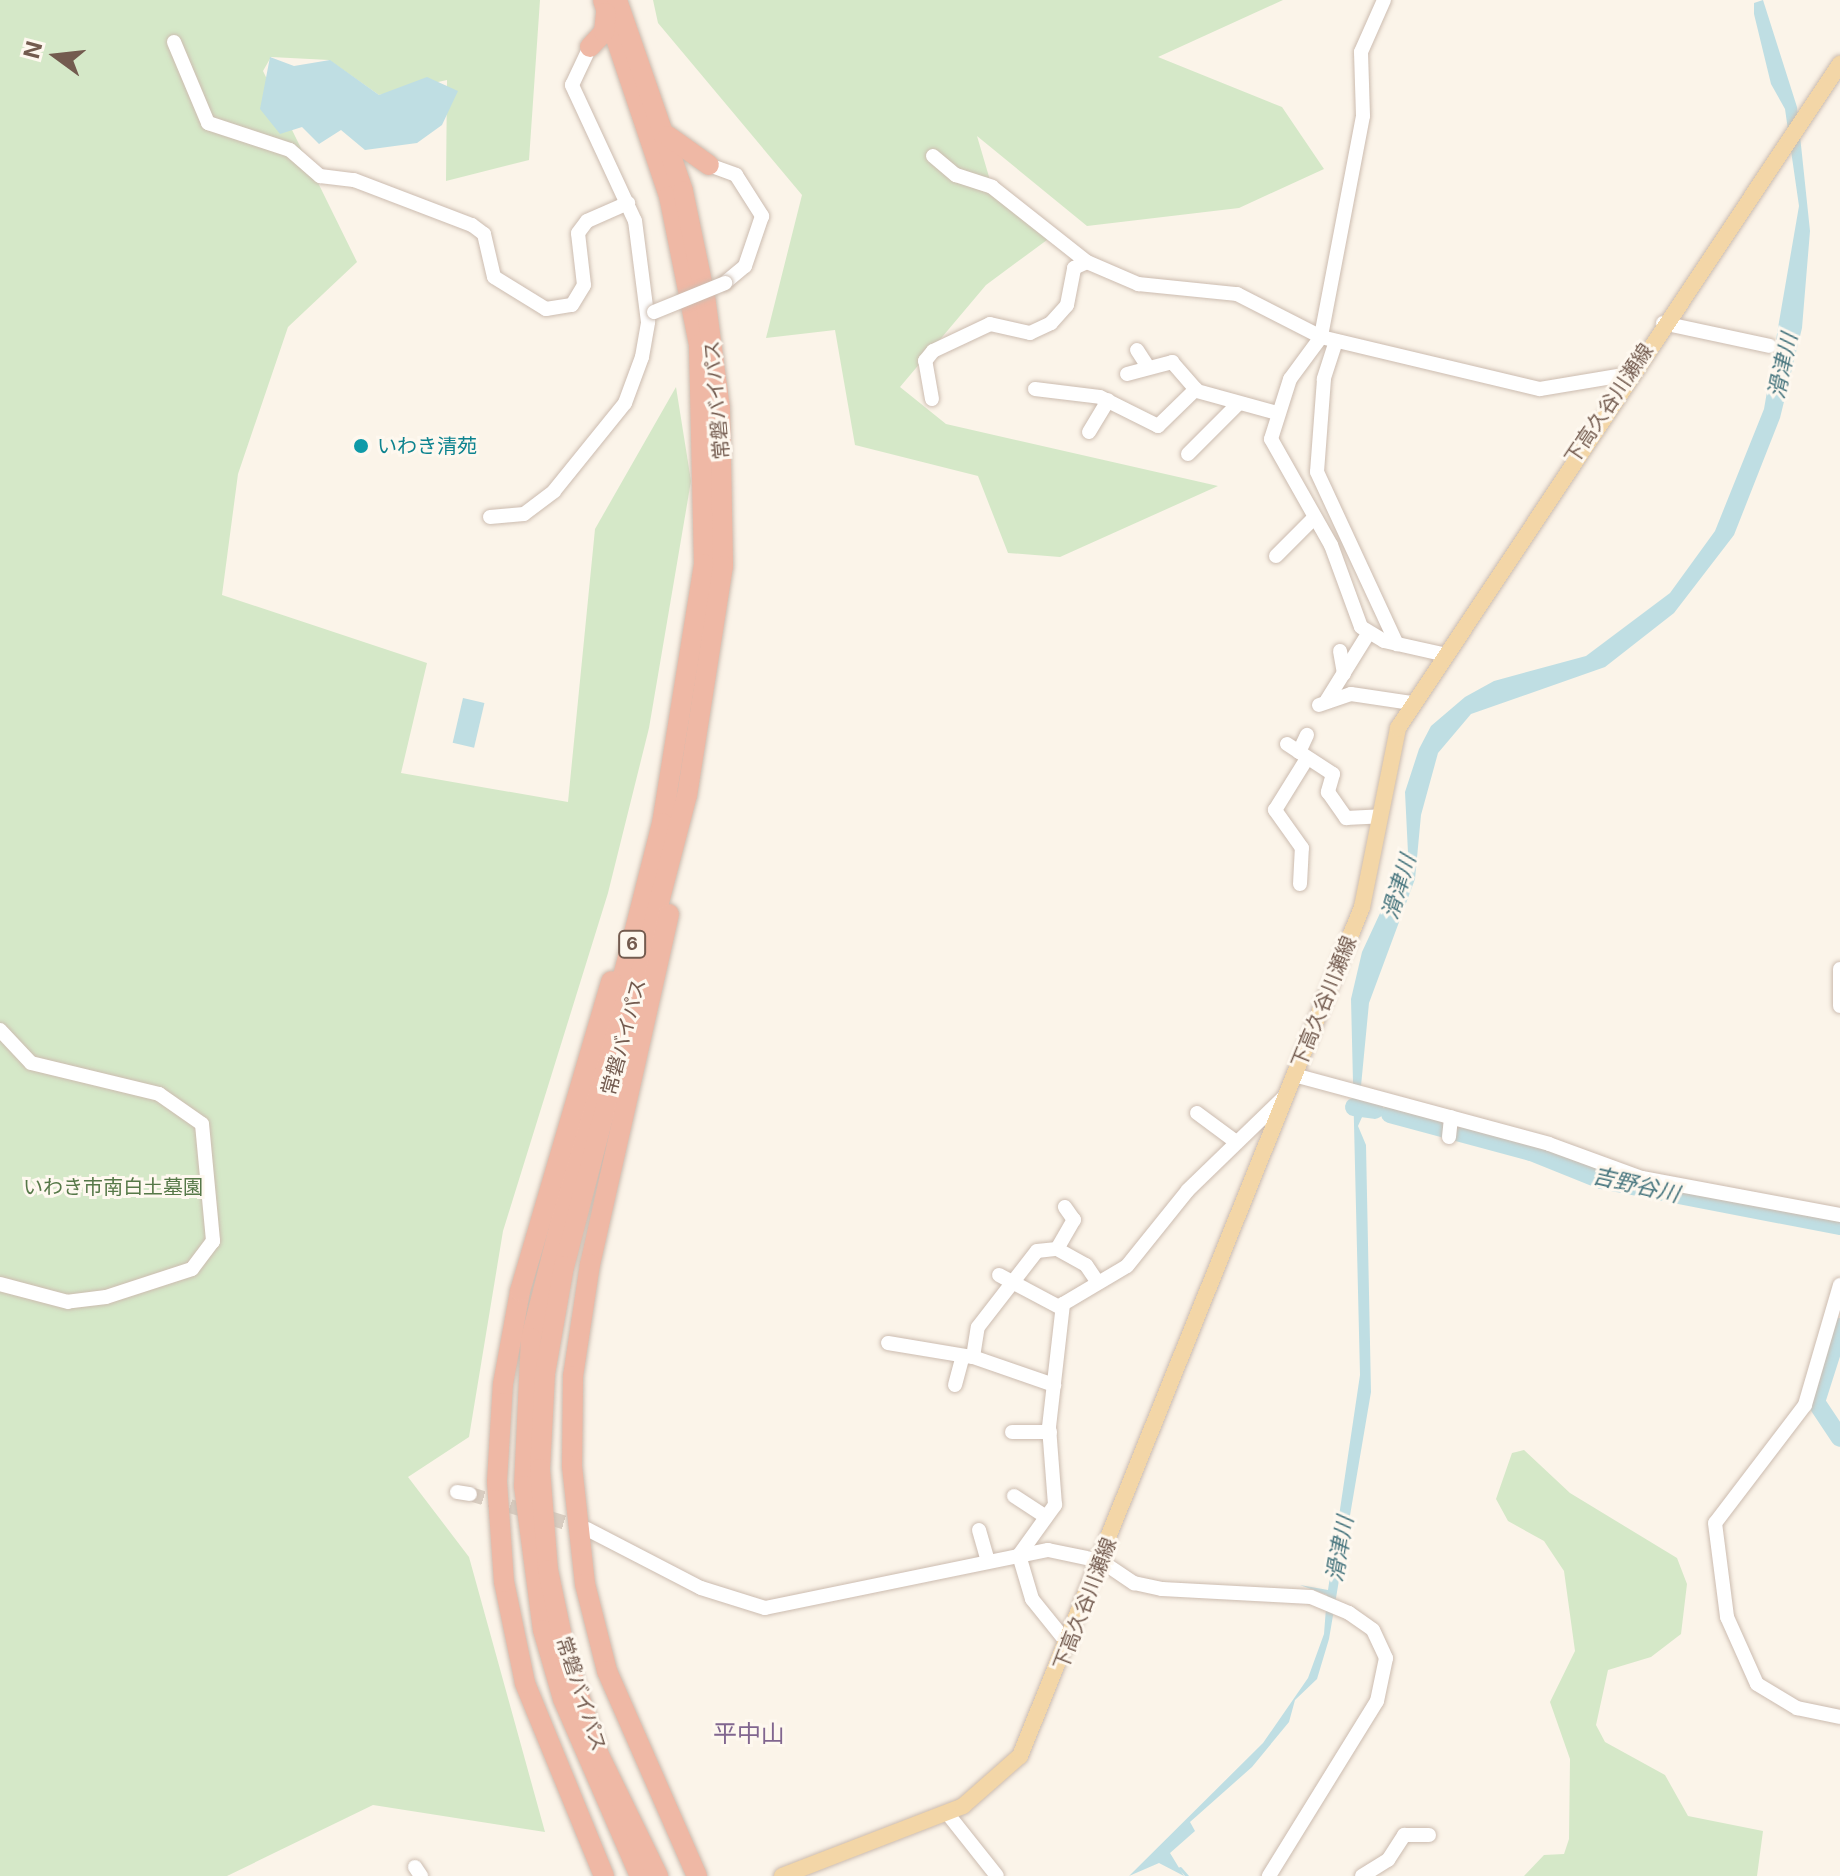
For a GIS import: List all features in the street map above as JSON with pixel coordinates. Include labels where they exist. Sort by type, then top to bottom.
[{"type":"highway","points":[[590,47],[604,32],[608,2]]},
{"type":"highway","name":"常磐バイパス","points":[[608,2],[669,196],[696,330],[707,456],[696,646],[645,894],[546,1261],[531,1338],[524,1486],[543,1630],[563,1699],[640,1876]]},
{"type":"highway","name":"常磐バイパス","points":[[608,2],[665,132],[683,191],[715,351],[724,491],[715,651],[687,795],[564,1266],[540,1423],[548,1570],[567,1660],[599,1755],[658,1876]]},
{"type":"highway","points":[[590,47],[603,46],[627,67]]},
{"type":"highway","points":[[665,132],[688,156],[709,165]]},
{"type":"highway","points":[[683,191],[689,177],[709,165]]},
{"type":"highway","points":[[687,795],[657,977],[590,1264],[573,1376],[572,1466],[583,1570],[607,1671],[697,1876]]},
{"type":"highway","points":[[604,1876],[557,1775],[522,1668],[503,1568],[498,1433],[530,1251],[597,1014],[645,894]]},
{"type":"main road","name":"下高久谷川瀬線","points":[[782,1876],[947,1813],[982,1796],[1020,1756],[1069,1645],[1362,907],[1392,747],[1411,703],[1663,323],[1840,64]]},
{"type":"street","points":[[1384,0],[1361,52],[1363,116],[1329,339],[1317,472],[1397,644]]},
{"type":"street","points":[[174,42],[208,123],[290,150],[320,176],[354,180],[472,225],[484,234],[494,277],[546,309],[572,305],[584,285],[578,233],[587,221],[628,203]]},
{"type":"street","points":[[490,517],[524,514],[598,441],[625,403],[651,317],[628,203],[575,98],[574,70],[590,47]]},
{"type":"street","points":[[933,156],[956,175],[992,187],[1087,262],[1138,284],[1237,294],[1329,339],[1540,389],[1630,374]]},
{"type":"street","points":[[651,317],[725,283],[745,266],[762,216],[736,175],[709,165]]},
{"type":"street","points":[[932,399],[925,361],[933,351],[990,324],[1023,333],[1042,328],[1067,305],[1074,268],[1087,262]]},
{"type":"street","points":[[1663,323],[1770,346]]},
{"type":"street","points":[[1329,339],[1290,379],[1277,413],[1272,454],[1314,518],[1368,634],[1442,654]]},
{"type":"street","points":[[1137,350],[1148,367]]},
{"type":"street","points":[[1127,374],[1172,362],[1196,389],[1238,404],[1277,413]]},
{"type":"street","points":[[1035,389],[1065,388],[1108,400],[1158,426],[1196,389]]},
{"type":"street","points":[[1089,432],[1108,400]]},
{"type":"street","points":[[1188,454],[1199,430],[1238,404]]},
{"type":"street","points":[[1276,556],[1314,518]]},
{"type":"street","points":[[1368,634],[1323,703],[1351,694],[1411,703]]},
{"type":"street","points":[[1340,651],[1344,675]]},
{"type":"street","points":[[1300,884],[1302,848],[1275,810],[1297,752],[1307,735]]},
{"type":"street","points":[[1297,752],[1333,774],[1328,792],[1346,818],[1381,816]]},
{"type":"street","points":[[1840,969],[1840,1006]]},
{"type":"street","points":[[0,1030],[31,1063],[159,1094],[202,1124],[213,1241],[192,1269],[106,1297],[68,1302],[0,1284]]},
{"type":"street","points":[[1294,1075],[1378,1098],[1450,1128],[1642,1178],[1840,1215]]},
{"type":"street","points":[[1019,1555],[1046,1517],[1057,1479],[1050,1432],[1061,1308],[1096,1280],[1135,1258],[1236,1142],[1288,1093]]},
{"type":"street","points":[[1197,1113],[1236,1142]]},
{"type":"street","points":[[1057,1249],[1074,1220],[1065,1207]]},
{"type":"street","points":[[955,1385],[972,1340],[1005,1278],[1031,1248],[1057,1249],[1096,1280]]},
{"type":"street","points":[[1005,1278],[1061,1308]]},
{"type":"street","points":[[1840,1285],[1835,1330],[1805,1405],[1720,1507],[1715,1523],[1727,1617],[1757,1684],[1797,1708],[1840,1717]]},
{"type":"street","points":[[888,1343],[968,1357],[1054,1385]]},
{"type":"street","points":[[1012,1432],[1050,1432]]},
{"type":"street","points":[[1014,1496],[1046,1517]]},
{"type":"street","points":[[587,1529],[621,1541],[701,1588],[765,1608],[1048,1550],[1101,1561],[1134,1583],[1162,1589],[1314,1599],[1345,1612],[1373,1630],[1386,1670],[1366,1722],[1276,1872]]},
{"type":"street","points":[[979,1530],[988,1561]]},
{"type":"street","points":[[1019,1555],[1032,1599],[1069,1645]]},
{"type":"street","points":[[947,1813],[997,1876]]},
{"type":"street","points":[[1362,1876],[1388,1860],[1404,1835],[1429,1835]]},
{"type":"green space","name":"いわき市南白土墓園","points":[[0,0],[540,0],[529,160],[446,181],[447,80],[379,95],[329,60],[271,57],[263,71],[357,262],[288,327],[238,474],[222,595],[427,663],[401,773],[568,802],[595,529],[676,387],[691,481],[649,728],[608,893],[503,1231],[469,1437],[408,1477],[469,1557],[545,1832],[373,1805],[227,1876],[0,1876]]},
{"type":"green space","points":[[653,0],[1283,0],[1158,57],[1282,107],[1324,169],[1239,208],[1087,226],[977,136],[992,187],[1051,237],[986,285],[900,387],[946,424],[1218,486],[1060,557],[1008,553],[978,476],[855,445],[835,330],[766,338],[802,195],[658,23]]},
{"type":"green space","points":[[1524,1450],[1570,1493],[1677,1558],[1687,1584],[1681,1634],[1651,1657],[1608,1670],[1596,1725],[1605,1742],[1665,1775],[1688,1816],[1763,1831],[1757,1876],[1524,1876],[1544,1855],[1564,1854],[1569,1839],[1570,1759],[1550,1702],[1575,1651],[1564,1571],[1544,1541],[1508,1521],[1496,1499],[1512,1453]]},
{"type":"water","name":"滑津川","points":[[1763,0],[1797,107],[1810,231],[1802,328],[1780,418],[1734,535],[1674,613],[1605,667],[1471,714],[1438,753],[1421,815],[1415,879],[1369,1003],[1361,1086],[1367,1106],[1358,1126],[1366,1145],[1371,1392],[1329,1639],[1317,1679],[1295,1700],[1289,1722],[1252,1767],[1190,1822],[1195,1831],[1170,1853],[1184,1876],[1159,1863],[1129,1876],[1263,1743],[1308,1678],[1324,1634],[1327,1595],[1300,1585],[1328,1590],[1360,1375],[1351,999],[1362,952],[1408,853],[1405,792],[1419,749],[1431,726],[1465,697],[1494,681],[1586,656],[1670,593],[1715,531],[1764,409],[1799,206],[1785,109],[1771,84],[1754,14],[1754,3]]},
{"type":"water","points":[[270,57],[294,66],[330,60],[379,95],[427,77],[458,91],[442,125],[417,143],[365,150],[341,130],[319,144],[302,127],[280,134],[260,109]]},
{"type":"water","points":[[463,698],[484,703],[474,748],[453,743]]},
{"type":"waterway","name":"吉野谷川","points":[[1354,1107],[1375,1110]]},
{"type":"waterway","name":"吉野谷川","points":[[1390,1114],[1531,1152],[1601,1180],[1840,1226]]},
{"type":"waterway","name":"吉野谷川","points":[[1840,1327],[1816,1402],[1840,1438]]},
{"type":"waterway","points":[[1180,1868],[1187,1876]]},
{"type":"tunnel","points":[[470,1494],[586,1529]]},
{"type":"place","name":"いわき清苑","points":[[361,446]]},
{"type":"district","name":"平中山","points":[[749,1734]]}]
